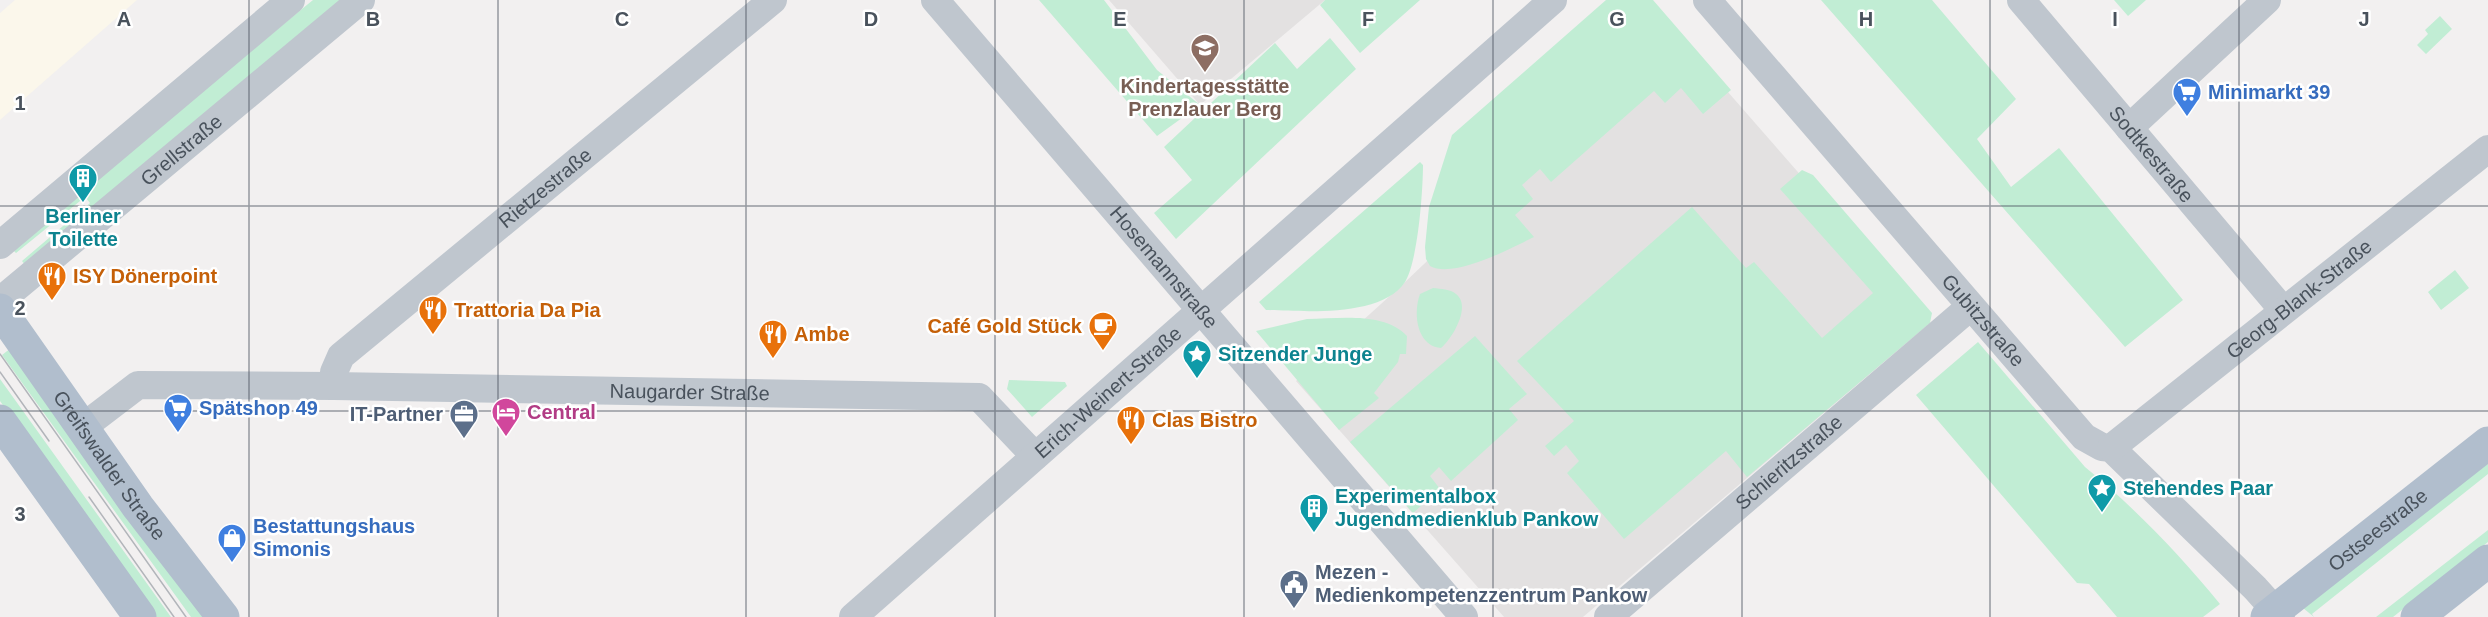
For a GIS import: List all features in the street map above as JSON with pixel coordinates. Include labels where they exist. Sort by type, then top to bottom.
[{"type":"main road","name":"Greifswalder Straße","points":[[0,310],[138,507],[223,617]]},
{"type":"main road","points":[[0,421],[140,617]]},
{"type":"main road","name":"Ostseestraße","points":[[2275,615],[2488,443]]},
{"type":"main road","points":[[2416,617],[2488,561]]},
{"type":"street","points":[[0,245],[291,0]]},
{"type":"street","name":"Grellstraße","points":[[0,301],[361,0]]},
{"type":"street","name":"Rietzestraße","points":[[334,386],[334,372],[341,356],[773,0]]},
{"type":"street","name":"Hosemannstraße","points":[[935,0],[1464,617]]},
{"type":"street","name":"Erich-Weinert-Straße","points":[[853,617],[1553,0]]},
{"type":"street","name":"Gubitzstraße","points":[[1707,0],[1970,307],[2085,437],[2102,447],[2111,448],[2275,615]]},
{"type":"street","name":"Sodtkestraße","points":[[2021,0],[2283,310]]},
{"type":"street","points":[[2129,128],[2267,0]]},
{"type":"street","name":"Georg-Blank-Straße","points":[[2111,448],[2488,149]]},
{"type":"street","name":"Schieritzstraße","points":[[1608,617],[1970,307]]},
{"type":"street","name":"Naugarder Straße","points":[[83,427],[138,385],[979,397],[1035,456]]},
{"type":"shaded area","points":[[15,0],[137,0],[0,120],[0,13]]},
{"type":"shaded area","name":"Kindertagesstätte Prenzlauer Berg","points":[[1109,0],[1325,0],[1200,105]]},
{"type":"shaded area","points":[[1672,28],[1930,323],[1583,617],[1504,617],[1296,381],[1403,284]]},
{"type":"green space","points":[[313,0],[349,0],[26,266],[22,261],[90,203],[85,197],[16,253],[13,250],[104,170]]},
{"type":"green space","points":[[1039,0],[1104,0],[1157,70],[1200,105],[1157,136]]},
{"type":"green space","points":[[1325,0],[1420,0],[1360,53],[1320,5]]},
{"type":"green space","points":[[1606,0],[1653,0],[1731,90],[1703,114],[1681,88],[1665,103],[1654,91],[1551,182],[1540,169],[1522,185],[1533,199],[1515,215],[1534,237],[1467,265],[1440,269],[1430,266],[1426,259],[1425,247],[1429,207],[1452,135]]},
{"type":"green space","points":[[1821,0],[1932,0],[2016,99],[1977,139],[2011,187],[2059,148],[2183,300],[2125,347]]},
{"type":"green space","points":[[2114,0],[2146,0],[2128,16]]},
{"type":"green space","points":[[2440,16],[2452,29],[2426,54],[2417,45],[2428,34],[2425,30]]},
{"type":"green space","points":[[1330,38],[1356,69],[1176,239],[1154,213],[1192,180],[1164,147],[1275,43],[1297,69]]},
{"type":"green space","points":[[1420,162],[1423,165],[1422,191],[1413,259],[1405,282],[1394,294],[1378,302],[1340,310],[1266,310],[1259,302]]},
{"type":"green space","points":[[1802,170],[1813,175],[1932,313],[1930,323],[1747,477],[1726,451],[1624,539],[1567,473],[1579,461],[1566,445],[1554,456],[1545,446],[1574,421],[1517,361],[1692,207],[1746,268],[1754,262],[1822,338],[1873,293],[1780,189]]},
{"type":"green space","points":[[2455,270],[2469,288],[2441,310],[2428,292]]},
{"type":"green space","points":[[1433,288],[1454,292],[1462,306],[1455,330],[1441,348],[1426,341],[1418,327],[1417,310],[1420,294]]},
{"type":"green space","points":[[1360,318],[1373,320],[1397,328],[1407,336],[1406,354],[1400,354],[1398,362],[1374,393],[1379,398],[1339,430],[1256,331],[1307,319]]},
{"type":"green space","points":[[1475,336],[1527,394],[1509,409],[1518,420],[1451,481],[1439,467],[1430,476],[1440,489],[1413,513],[1350,442]]},
{"type":"green space","points":[[1978,342],[2085,467],[2156,532],[2220,604],[2203,617],[2117,617],[2089,584],[2077,583],[1916,395]]},
{"type":"green space","points":[[11,348],[205,617],[191,617],[2,355]]},
{"type":"green space","points":[[0,379],[171,617],[154,617],[0,401]]},
{"type":"green space","points":[[1009,380],[1065,382],[1067,386],[1032,417],[1007,389]]},
{"type":"green space","points":[[2488,460],[2488,474],[2312,614],[2314,617],[2303,608]]},
{"type":"green space","points":[[2488,530],[2488,542],[2393,617],[2376,617]]},
{"type":"tram line","points":[[0,354],[186,617]]},
{"type":"tram line","points":[[0,372],[49,441]]},
{"type":"tram line","points":[[89,497],[174,617]]},
{"type":"place","name":"Kindertagesstätte Prenzlauer Berg","points":[[1205,74]]},
{"type":"place","name":"Minimarkt 39","points":[[2187,118]]},
{"type":"place","name":"Berliner Toilette","points":[[83,204]]},
{"type":"place","name":"ISY Dönerpoint","points":[[52,302]]},
{"type":"place","name":"Trattoria Da Pia","points":[[433,336]]},
{"type":"place","name":"Café Gold Stück","points":[[1103,352]]},
{"type":"place","name":"Ambe","points":[[773,360]]},
{"type":"place","name":"Sitzender Junge","points":[[1197,380]]},
{"type":"place","name":"Spätshop 49","points":[[178,434]]},
{"type":"place","name":"Central","points":[[506,438]]},
{"type":"place","name":"IT-Partner","points":[[464,440]]},
{"type":"place","name":"Clas Bistro","points":[[1131,446]]},
{"type":"place","name":"Stehendes Paar","points":[[2102,514]]},
{"type":"place","name":"Experimentalbox Jugendmedienklub Pankow","points":[[1314,534]]},
{"type":"place","name":"Bestattungshaus Simonis","points":[[232,564]]},
{"type":"place","name":"Mezen - Medienkompetenzzentrum Pankow","points":[[1294,610]]}]
